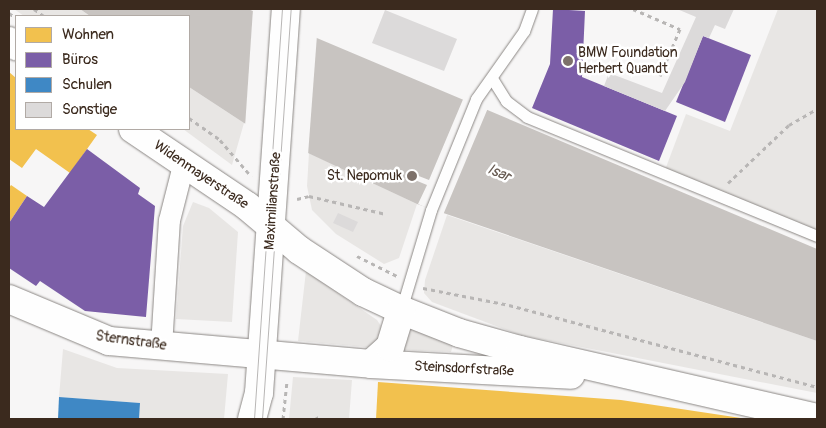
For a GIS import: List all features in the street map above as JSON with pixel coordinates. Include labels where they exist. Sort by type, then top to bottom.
[{"type":"main road","name":"Maximilianstraße","points":[[252,419],[259,392],[270,224],[263,180],[286,9]]},
{"type":"main road","name":"Widenmayerstraße","points":[[133,130],[270,224],[363,292],[401,310]]},
{"type":"main road","name":"Sternstraße","points":[[9,299],[87,335],[161,346],[262,355]]},
{"type":"main road","points":[[371,364],[390,347],[401,310]]},
{"type":"main road","name":"Steinsdorfstraße","points":[[401,310],[459,333],[520,350],[667,382],[817,418]]},
{"type":"main road","name":"Steinsdorfstraße","points":[[262,355],[371,364],[667,382]]},
{"type":"main road","name":"Maximilianstraße","points":[[259,392],[264,419]]},
{"type":"street","points":[[161,346],[169,220],[184,165]]},
{"type":"lane","points":[[401,310],[408,282],[432,210],[476,99],[493,80],[524,31],[532,9]]},
{"type":"lane","points":[[493,80],[506,100],[527,117],[716,197],[817,236]]},
{"type":"path","points":[[633,9],[680,29],[660,76]]},
{"type":"path","points":[[716,197],[789,125],[817,109]]},
{"type":"path","points":[[190,119],[220,140],[263,180]]},
{"type":"path","points":[[297,199],[308,196],[386,214]]},
{"type":"path","points":[[357,256],[408,282],[817,387]]},
{"type":"path","points":[[283,419],[287,372]]},
{"type":"shaded area","points":[[14,9],[80,9],[89,15],[23,15]]},
{"type":"shaded area","points":[[778,9],[817,9],[817,243],[662,178],[686,114],[730,131]]},
{"type":"shaded area","points":[[190,88],[244,123],[232,165],[184,130],[190,130]]},
{"type":"shaded area","points":[[309,153],[417,204],[399,258],[384,264],[336,234],[312,210],[307,186]]},
{"type":"shaded area","points":[[193,202],[209,208],[238,232],[232,322],[176,319],[183,226]]},
{"type":"shaded area","points":[[447,215],[817,341],[817,393],[520,335],[432,302],[424,293],[425,280]]},
{"type":"shaded area","points":[[306,271],[377,320],[383,329],[376,348],[298,341]]},
{"type":"shaded area","points":[[409,325],[453,345],[451,352],[403,350]]},
{"type":"shaded area","points":[[63,349],[117,368],[228,374],[224,419],[139,419],[140,403],[59,397]]},
{"type":"shaded area","points":[[293,377],[352,380],[349,419],[289,419]]},
{"type":"water","name":"Isar","points":[[80,9],[248,9],[817,249],[817,341],[417,204],[244,123],[190,88],[190,15],[89,15]]},
{"type":"pier","points":[[253,9],[317,35],[308,155],[245,127]]},
{"type":"pier","points":[[464,97],[488,108],[443,215],[418,204],[427,185],[410,178],[411,173],[429,180]]},
{"type":"building: Wohnen","points":[[9,72],[15,77],[15,130],[90,130],[97,135],[70,173],[36,149],[22,168],[9,159]]},
{"type":"building: Wohnen","points":[[11,185],[27,196],[9,223],[9,188]]},
{"type":"building: Wohnen","points":[[378,382],[621,400],[741,418],[376,419]]},
{"type":"building: Büros","points":[[553,9],[585,11],[582,77],[677,116],[659,161],[532,108],[550,64]]},
{"type":"building: Büros","points":[[703,36],[751,55],[725,122],[676,102]]},
{"type":"building: Büros","points":[[87,149],[140,188],[138,194],[155,206],[146,317],[85,311],[40,281],[36,286],[9,268],[9,223],[27,196],[44,207]]},
{"type":"building: Schulen","points":[[59,397],[140,403],[139,419],[58,419]]},
{"type":"building: Sonstige","points":[[677,9],[734,9],[725,29],[715,25],[709,38],[703,36],[685,82],[665,111],[604,86],[609,73],[662,93],[696,17]]},
{"type":"building: Sonstige","points":[[385,10],[457,39],[444,71],[372,43]]},
{"type":"building: Sonstige","points":[[338,213],[358,222],[353,232],[333,223]]},
{"type":"tram line","points":[[254,419],[282,9]]},
{"type":"tram line","points":[[262,419],[291,9]]},
{"type":"place","name":"BMW Foundation Herbert Quandt","points":[[568,61]]},
{"type":"place","name":"St. Nepomuk","points":[[412,176]]}]
